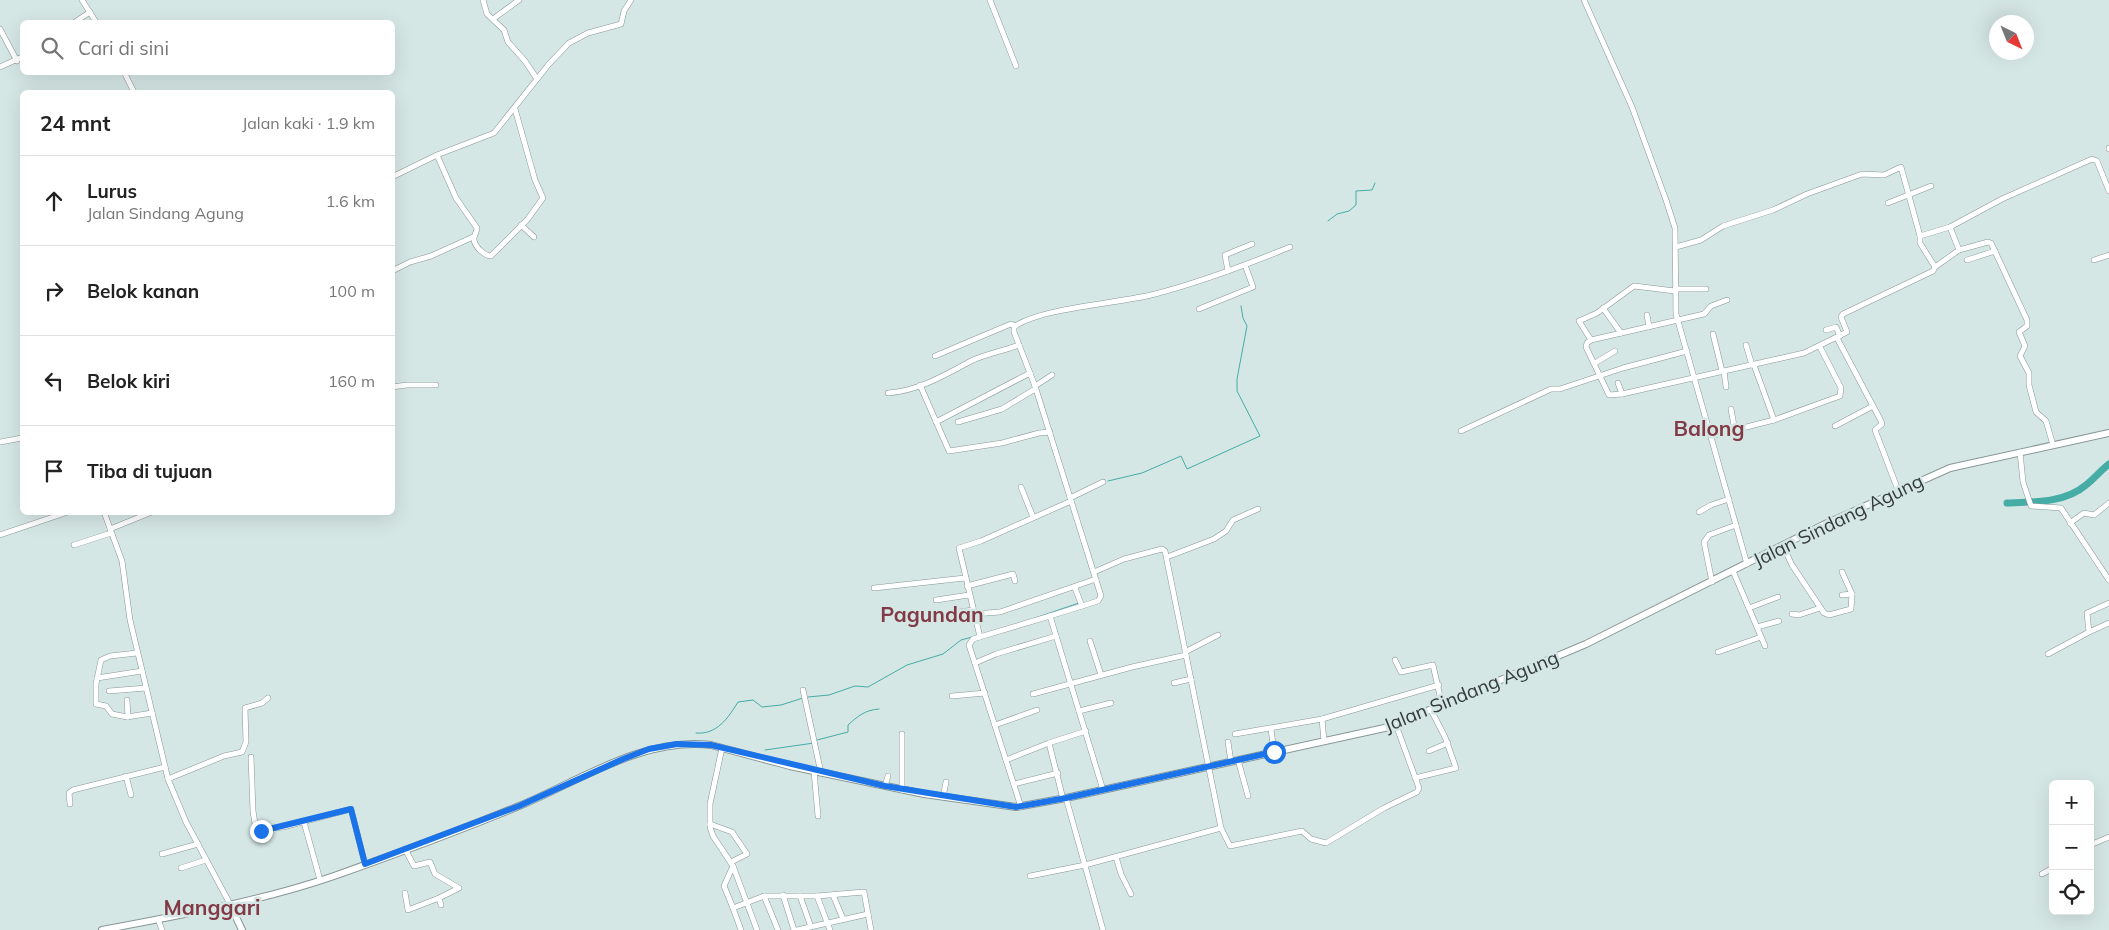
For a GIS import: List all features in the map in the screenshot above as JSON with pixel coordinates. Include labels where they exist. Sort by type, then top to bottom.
[{"type":"main road","name":"Jalan Sindang Agung","points":[[102,930],[230,904],[320,880],[519,806],[649,749],[688,744],[722,748],[818,772],[902,790],[1021,807],[1324,742],[1396,724],[1586,644],[1898,490],[1957,466],[2109,433]]},
{"type":"main road","points":[[237,916],[242,901]]},
{"type":"main road","points":[[230,904],[242,930]]},
{"type":"street","points":[[82,0],[95,20]]},
{"type":"street","points":[[483,0],[484,9],[504,30],[508,42],[537,79]]},
{"type":"street","points":[[493,19],[519,0]]},
{"type":"street","points":[[395,176],[438,155],[494,133],[549,64],[576,38],[621,24],[624,11],[632,0]]},
{"type":"street","points":[[990,0],[1016,66]]},
{"type":"street","points":[[1584,0],[1641,129],[1666,200],[1674,228],[1676,247],[1675,290],[1678,321],[1747,564]]},
{"type":"street","points":[[78,20],[90,12]]},
{"type":"street","points":[[0,29],[20,59],[0,67]]},
{"type":"street","points":[[126,75],[133,90]]},
{"type":"street","points":[[473,237],[484,255],[491,256],[539,206],[543,198],[534,176],[515,109]]},
{"type":"street","points":[[395,270],[410,262],[431,256],[473,237],[478,228],[456,198],[438,155]]},
{"type":"street","points":[[1920,236],[1950,227],[2002,199],[2092,159],[2097,161],[2109,191]]},
{"type":"street","points":[[1676,247],[1701,240],[1724,226],[1773,210],[1807,194],[1866,173],[1884,175],[1901,167],[1910,195],[1920,243],[1935,267]]},
{"type":"street","points":[[2101,171],[2109,169]]},
{"type":"street","points":[[1888,203],[1931,186]]},
{"type":"street","points":[[521,225],[534,237]]},
{"type":"street","points":[[1950,227],[1959,250]]},
{"type":"street","points":[[1727,300],[1711,306],[1707,313],[1591,340],[1587,343],[1586,347],[1608,394],[1622,394],[1753,365],[1820,347],[1848,332],[1841,317],[1842,314],[1933,271],[1935,267],[1959,250],[1990,242],[2027,320],[2027,326],[2019,332],[2025,346],[2020,356],[2029,373],[2028,385],[2036,412],[2046,421],[2053,445]]},
{"type":"street","points":[[1228,272],[1225,255],[1252,244]]},
{"type":"street","points":[[935,356],[1011,324],[1016,326],[1045,313],[1155,294],[1228,272],[1290,247]]},
{"type":"street","points":[[1967,260],[1995,250]]},
{"type":"street","points":[[2094,260],[2109,255]]},
{"type":"street","points":[[1199,309],[1253,288],[1245,265]]},
{"type":"street","points":[[1591,340],[1579,322],[1634,286],[1675,290],[1706,289]]},
{"type":"street","points":[[1603,308],[1621,333]]},
{"type":"street","points":[[1647,315],[1649,327]]},
{"type":"street","points":[[1016,326],[1014,332],[1050,432],[1101,599],[980,637],[972,640],[969,644],[1021,807]]},
{"type":"street","points":[[1826,330],[1836,327],[1839,337],[1882,423],[1874,430],[1898,490]]},
{"type":"street","points":[[1712,334],[1726,387]]},
{"type":"street","points":[[1746,345],[1774,420]]},
{"type":"street","points":[[888,393],[907,391],[972,361],[1019,346]]},
{"type":"street","points":[[1711,436],[1774,420],[1841,394],[1841,388],[1820,347]]},
{"type":"street","points":[[1595,363],[1615,351]]},
{"type":"street","points":[[1461,431],[1549,390],[1560,389],[1600,375],[1687,352]]},
{"type":"street","points":[[936,422],[1030,373]]},
{"type":"street","points":[[958,422],[1002,409],[1052,375]]},
{"type":"street","points":[[1618,383],[1622,394]]},
{"type":"street","points":[[395,387],[436,385]]},
{"type":"street","points":[[920,385],[950,451],[1002,443],[1050,432]]},
{"type":"street","points":[[1835,426],[1873,406]]},
{"type":"street","points":[[1731,409],[1735,431]]},
{"type":"street","points":[[0,442],[20,438]]},
{"type":"street","points":[[2020,452],[2023,482],[2031,506],[2059,506],[2109,580]]},
{"type":"street","points":[[980,637],[959,548],[981,541],[1103,482]]},
{"type":"street","points":[[1022,487],[1033,517]]},
{"type":"street","points":[[1699,512],[1711,505],[1729,499]]},
{"type":"street","points":[[2070,523],[2084,513],[2094,515],[2109,503]]},
{"type":"street","points":[[1167,557],[1214,539],[1226,531],[1233,520],[1258,509]]},
{"type":"street","points":[[0,535],[59,515]]},
{"type":"street","points":[[105,515],[122,560],[137,653],[168,779],[198,844],[230,904]]},
{"type":"street","points":[[74,545],[146,515]]},
{"type":"street","points":[[1712,582],[1704,542],[1712,534],[1736,525]]},
{"type":"street","points":[[1783,546],[1792,565],[1820,608],[1830,615],[1851,609],[1852,594],[1842,572]]},
{"type":"street","points":[[1094,572],[1124,559],[1162,549],[1167,557],[1221,828],[1230,846],[1302,831],[1312,839],[1326,843],[1384,808],[1417,792],[1419,788],[1396,724]]},
{"type":"street","points":[[1733,571],[1765,646]]},
{"type":"street","points":[[967,586],[1013,574],[1015,581]]},
{"type":"street","points":[[874,588],[966,578]]},
{"type":"street","points":[[946,614],[1000,612],[1075,588],[1096,579]]},
{"type":"street","points":[[1075,588],[1081,604]]},
{"type":"street","points":[[1842,595],[1852,594]]},
{"type":"street","points":[[936,600],[969,595]]},
{"type":"street","points":[[1749,608],[1778,597]]},
{"type":"street","points":[[2089,632],[2087,613],[2109,603]]},
{"type":"street","points":[[1792,614],[1799,615],[1820,608]]},
{"type":"street","points":[[1050,616],[1103,790]]},
{"type":"street","points":[[1757,626],[1779,621]]},
{"type":"street","points":[[2048,654],[2109,623]]},
{"type":"street","points":[[1034,694],[1185,654],[1218,635]]},
{"type":"street","points":[[975,663],[996,654],[1056,636]]},
{"type":"street","points":[[1718,652],[1761,637]]},
{"type":"street","points":[[1090,640],[1101,675]]},
{"type":"street","points":[[137,653],[104,658],[99,666],[97,678],[97,705],[106,706],[112,714],[128,718],[152,712]]},
{"type":"street","points":[[1395,660],[1400,672],[1433,665],[1442,705]]},
{"type":"street","points":[[97,678],[142,670]]},
{"type":"street","points":[[1174,683],[1191,679]]},
{"type":"street","points":[[1235,734],[1322,719],[1438,685]]},
{"type":"street","points":[[109,691],[146,688]]},
{"type":"street","points":[[803,690],[818,772],[818,816]]},
{"type":"street","points":[[952,696],[985,692]]},
{"type":"street","points":[[168,779],[224,756],[242,752],[246,742],[245,708],[262,703],[268,698]]},
{"type":"street","points":[[127,700],[128,718]]},
{"type":"street","points":[[1079,711],[1111,703]]},
{"type":"street","points":[[995,725],[1037,710]]},
{"type":"street","points":[[1415,778],[1456,768],[1448,743],[1431,710]]},
{"type":"street","points":[[1322,719],[1324,742]]},
{"type":"street","points":[[1271,729],[1274,752]]},
{"type":"street","points":[[1006,760],[1086,731]]},
{"type":"street","points":[[902,734],[902,790]]},
{"type":"street","points":[[1228,742],[1248,796]]},
{"type":"street","points":[[1049,743],[1104,930]]},
{"type":"street","points":[[1429,751],[1448,743]]},
{"type":"street","points":[[722,748],[710,804],[710,824],[713,836],[732,864],[756,930]]},
{"type":"street","points":[[251,756],[253,811],[256,830],[304,822],[351,809],[365,864]]},
{"type":"street","points":[[70,804],[69,793],[74,790],[165,767]]},
{"type":"street","points":[[1014,784],[1058,773]]},
{"type":"street","points":[[126,776],[131,795]]},
{"type":"street","points":[[885,786],[888,776]]},
{"type":"street","points":[[942,796],[946,782]]},
{"type":"street","points":[[304,822],[320,880]]},
{"type":"street","points":[[710,824],[732,832],[748,854],[732,864],[724,886],[741,930]]},
{"type":"street","points":[[1030,876],[1116,857],[1221,828]]},
{"type":"street","points":[[2094,843],[2109,837]]},
{"type":"street","points":[[162,854],[198,844]]},
{"type":"street","points":[[405,849],[414,866],[430,862],[435,874],[459,888],[408,910],[406,893]]},
{"type":"street","points":[[1116,857],[1121,874],[1131,894]]},
{"type":"street","points":[[181,868],[206,860]]},
{"type":"street","points":[[2042,874],[2049,870]]},
{"type":"street","points":[[732,908],[764,896],[817,896],[864,892],[871,930]]},
{"type":"street","points":[[782,895],[795,930],[868,914]]},
{"type":"street","points":[[833,895],[843,919]]},
{"type":"street","points":[[764,896],[778,930]]},
{"type":"street","points":[[800,896],[811,926]]},
{"type":"street","points":[[817,896],[830,930]]},
{"type":"street","points":[[439,898],[442,905]]},
{"type":"street","points":[[158,919],[162,930]]},
{"type":"waterway","points":[[1328,221],[1337,214],[1349,211],[1356,205],[1356,191],[1372,190],[1375,183]]},
{"type":"waterway","points":[[1108,481],[1142,473],[1181,456],[1187,469],[1260,436],[1237,391],[1237,379],[1247,326],[1243,318],[1241,306]]},
{"type":"waterway","points":[[2007,503],[2049,500],[2069,495],[2086,485],[2109,464]]},
{"type":"waterway","points":[[1035,618],[1079,603]]},
{"type":"waterway","points":[[808,697],[829,695],[855,686],[868,687],[907,665],[943,654],[961,640],[976,636]]},
{"type":"waterway","points":[[696,733],[703,733],[716,728],[726,719],[738,702],[753,700],[762,707],[781,705],[803,698]]},
{"type":"waterway","points":[[817,740],[848,732],[848,725],[859,716],[879,709]]},
{"type":"waterway","points":[[765,750],[814,743]]},
{"type":"district","name":"Balong","points":[[1709,429]]},
{"type":"district","name":"Pagundan","points":[[932,615]]},
{"type":"district","name":"Manggari","points":[[212,908]]},
{"type":"route","points":[[261,831],[351,809],[365,864],[519,806],[649,749],[677,744],[711,745],[790,766],[924,794],[1016,807],[1044,803],[1274,752]]}]
